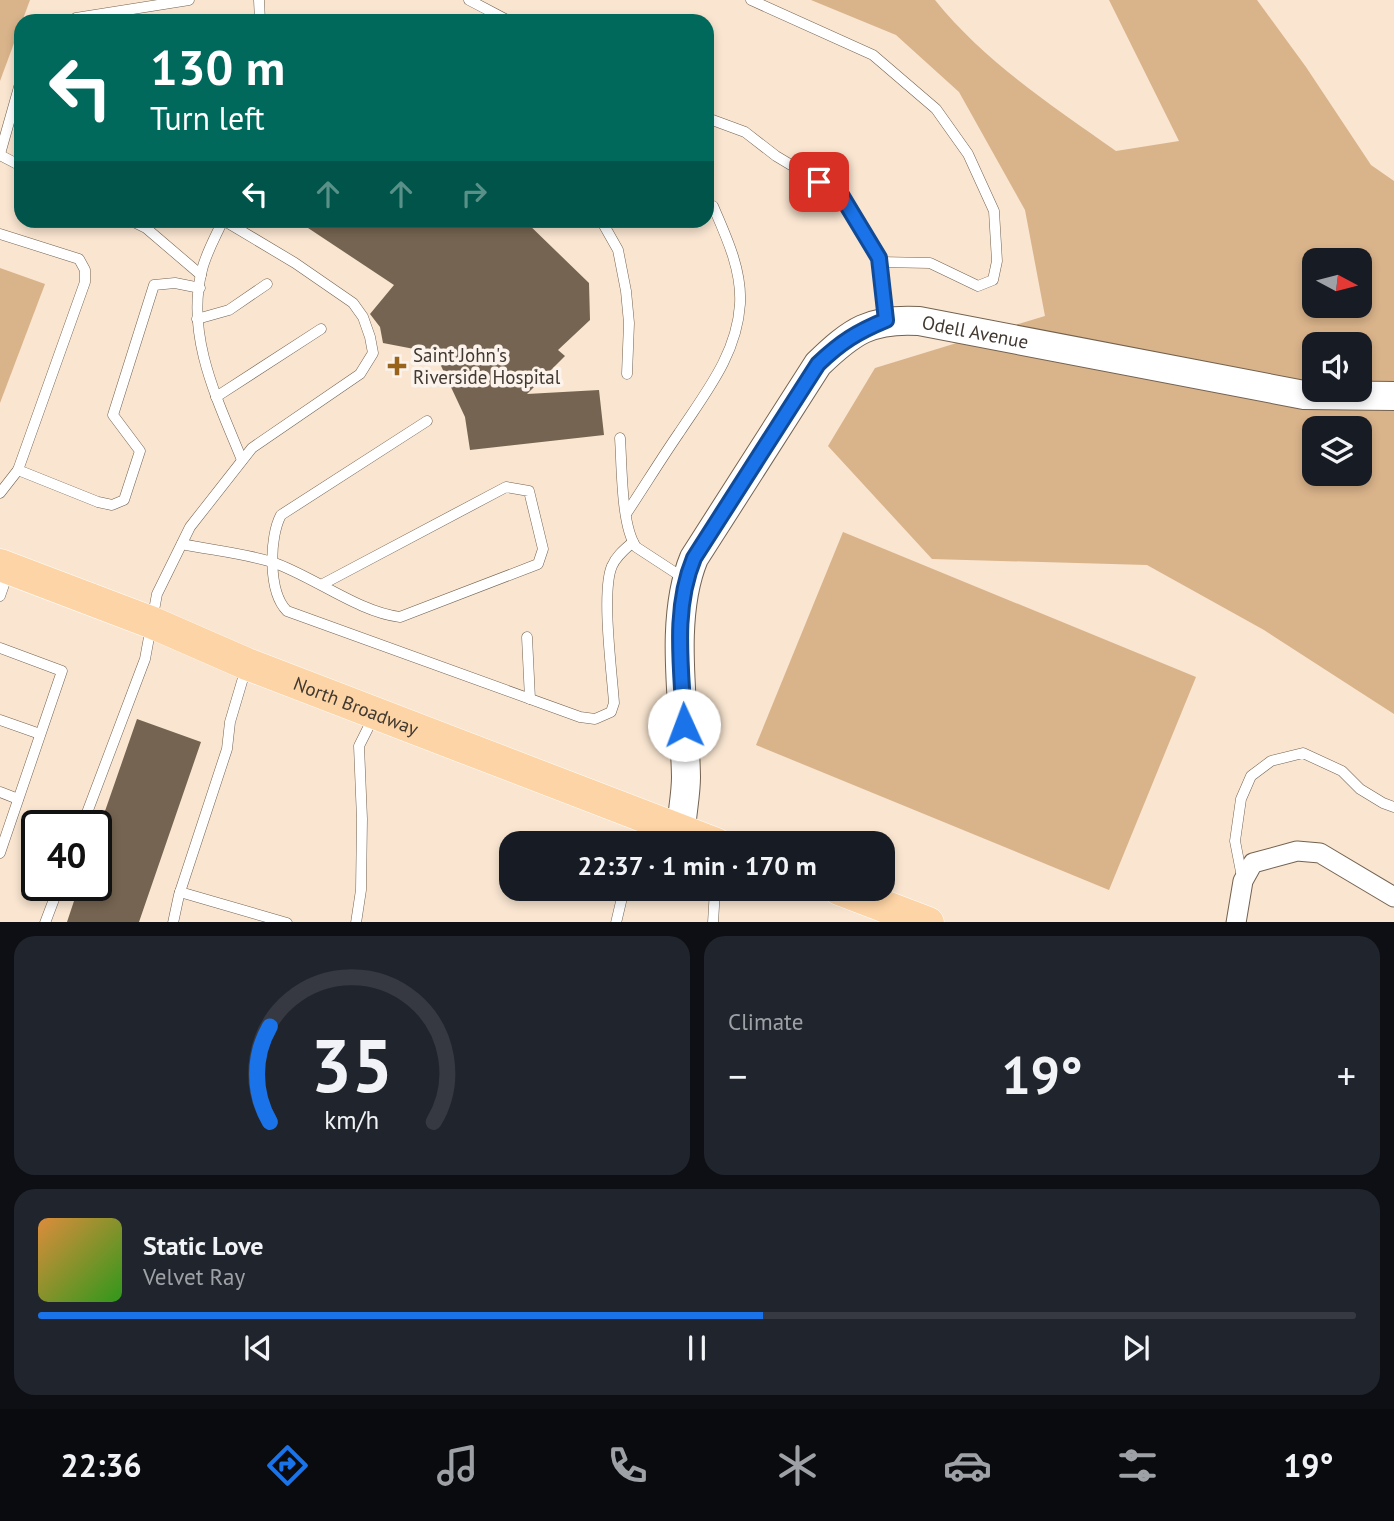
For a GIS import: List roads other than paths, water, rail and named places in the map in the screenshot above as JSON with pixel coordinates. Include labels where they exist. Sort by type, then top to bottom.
[{"type":"main road","name":"North Broadway","points":[[3,577],[153,622],[247,664],[376,713],[644,831]]},
{"type":"main road","points":[[871,901],[928,922]]},
{"type":"street","name":"Odell Avenue","points":[[681,831],[686,780],[680,615],[685,579],[694,558],[818,364],[841,342],[886,320],[939,324],[1304,395],[1394,396]]},
{"type":"street","points":[[1236,922],[1243,881],[1253,863],[1297,851],[1320,853],[1394,897]]},
{"type":"lane","points":[[101,14],[189,0]]},
{"type":"lane","points":[[468,0],[495,14]]},
{"type":"lane","points":[[751,0],[873,55],[936,109],[968,154],[994,211],[997,261],[993,280],[978,286],[930,263],[880,262]]},
{"type":"lane","points":[[0,154],[14,105]]},
{"type":"lane","points":[[714,121],[745,132],[776,156],[841,195],[880,262],[886,320]]},
{"type":"lane","points":[[626,514],[719,372],[734,339],[740,303],[739,285],[729,243],[714,208]]},
{"type":"lane","points":[[146,228],[201,275]]},
{"type":"lane","points":[[220,228],[201,275],[197,319],[208,379],[243,460]]},
{"type":"lane","points":[[88,810],[145,659],[157,594],[190,527],[252,448],[360,374],[373,353],[363,317],[353,303],[295,263],[236,228]]},
{"type":"lane","points":[[606,228],[618,250],[626,291],[629,323],[627,374]]},
{"type":"lane","points":[[0,234],[79,260],[85,270],[85,282],[18,470],[0,493]]},
{"type":"lane","points":[[18,470],[98,502],[112,505],[124,500],[140,451],[113,415],[154,285],[175,283],[200,288]]},
{"type":"lane","points":[[197,319],[229,310],[267,284]]},
{"type":"lane","points":[[216,397],[321,329]]},
{"type":"lane","points":[[426,421],[281,515],[276,524],[271,562],[281,606],[287,611],[580,717],[595,719],[611,712],[614,703],[607,592],[611,568],[618,556],[633,542]]},
{"type":"lane","points":[[620,438],[626,514],[633,542],[636,547],[685,579]]},
{"type":"lane","points":[[182,544],[271,562],[387,616],[400,617],[538,564],[543,549],[529,491],[506,486],[321,585]]},
{"type":"lane","points":[[527,637],[530,699]]},
{"type":"lane","points":[[0,648],[62,671],[0,852]]},
{"type":"lane","points":[[173,922],[180,892],[227,749],[230,722],[247,664]]},
{"type":"lane","points":[[356,922],[361,890],[359,746],[376,713]]},
{"type":"lane","points":[[0,720],[40,734]]},
{"type":"lane","points":[[1243,881],[1235,841],[1241,799],[1251,776],[1271,761],[1303,753],[1342,771],[1360,789],[1394,807]]},
{"type":"lane","points":[[0,792],[18,799]]},
{"type":"lane","points":[[180,892],[287,922]]},
{"type":"lane","points":[[45,922],[53,901]]},
{"type":"lane","points":[[615,922],[621,901]]},
{"type":"lane","points":[[713,922],[714,901]]},
{"type":"place","name":"Saint John's Riverside Hospital","points":[[397,366]]}]
